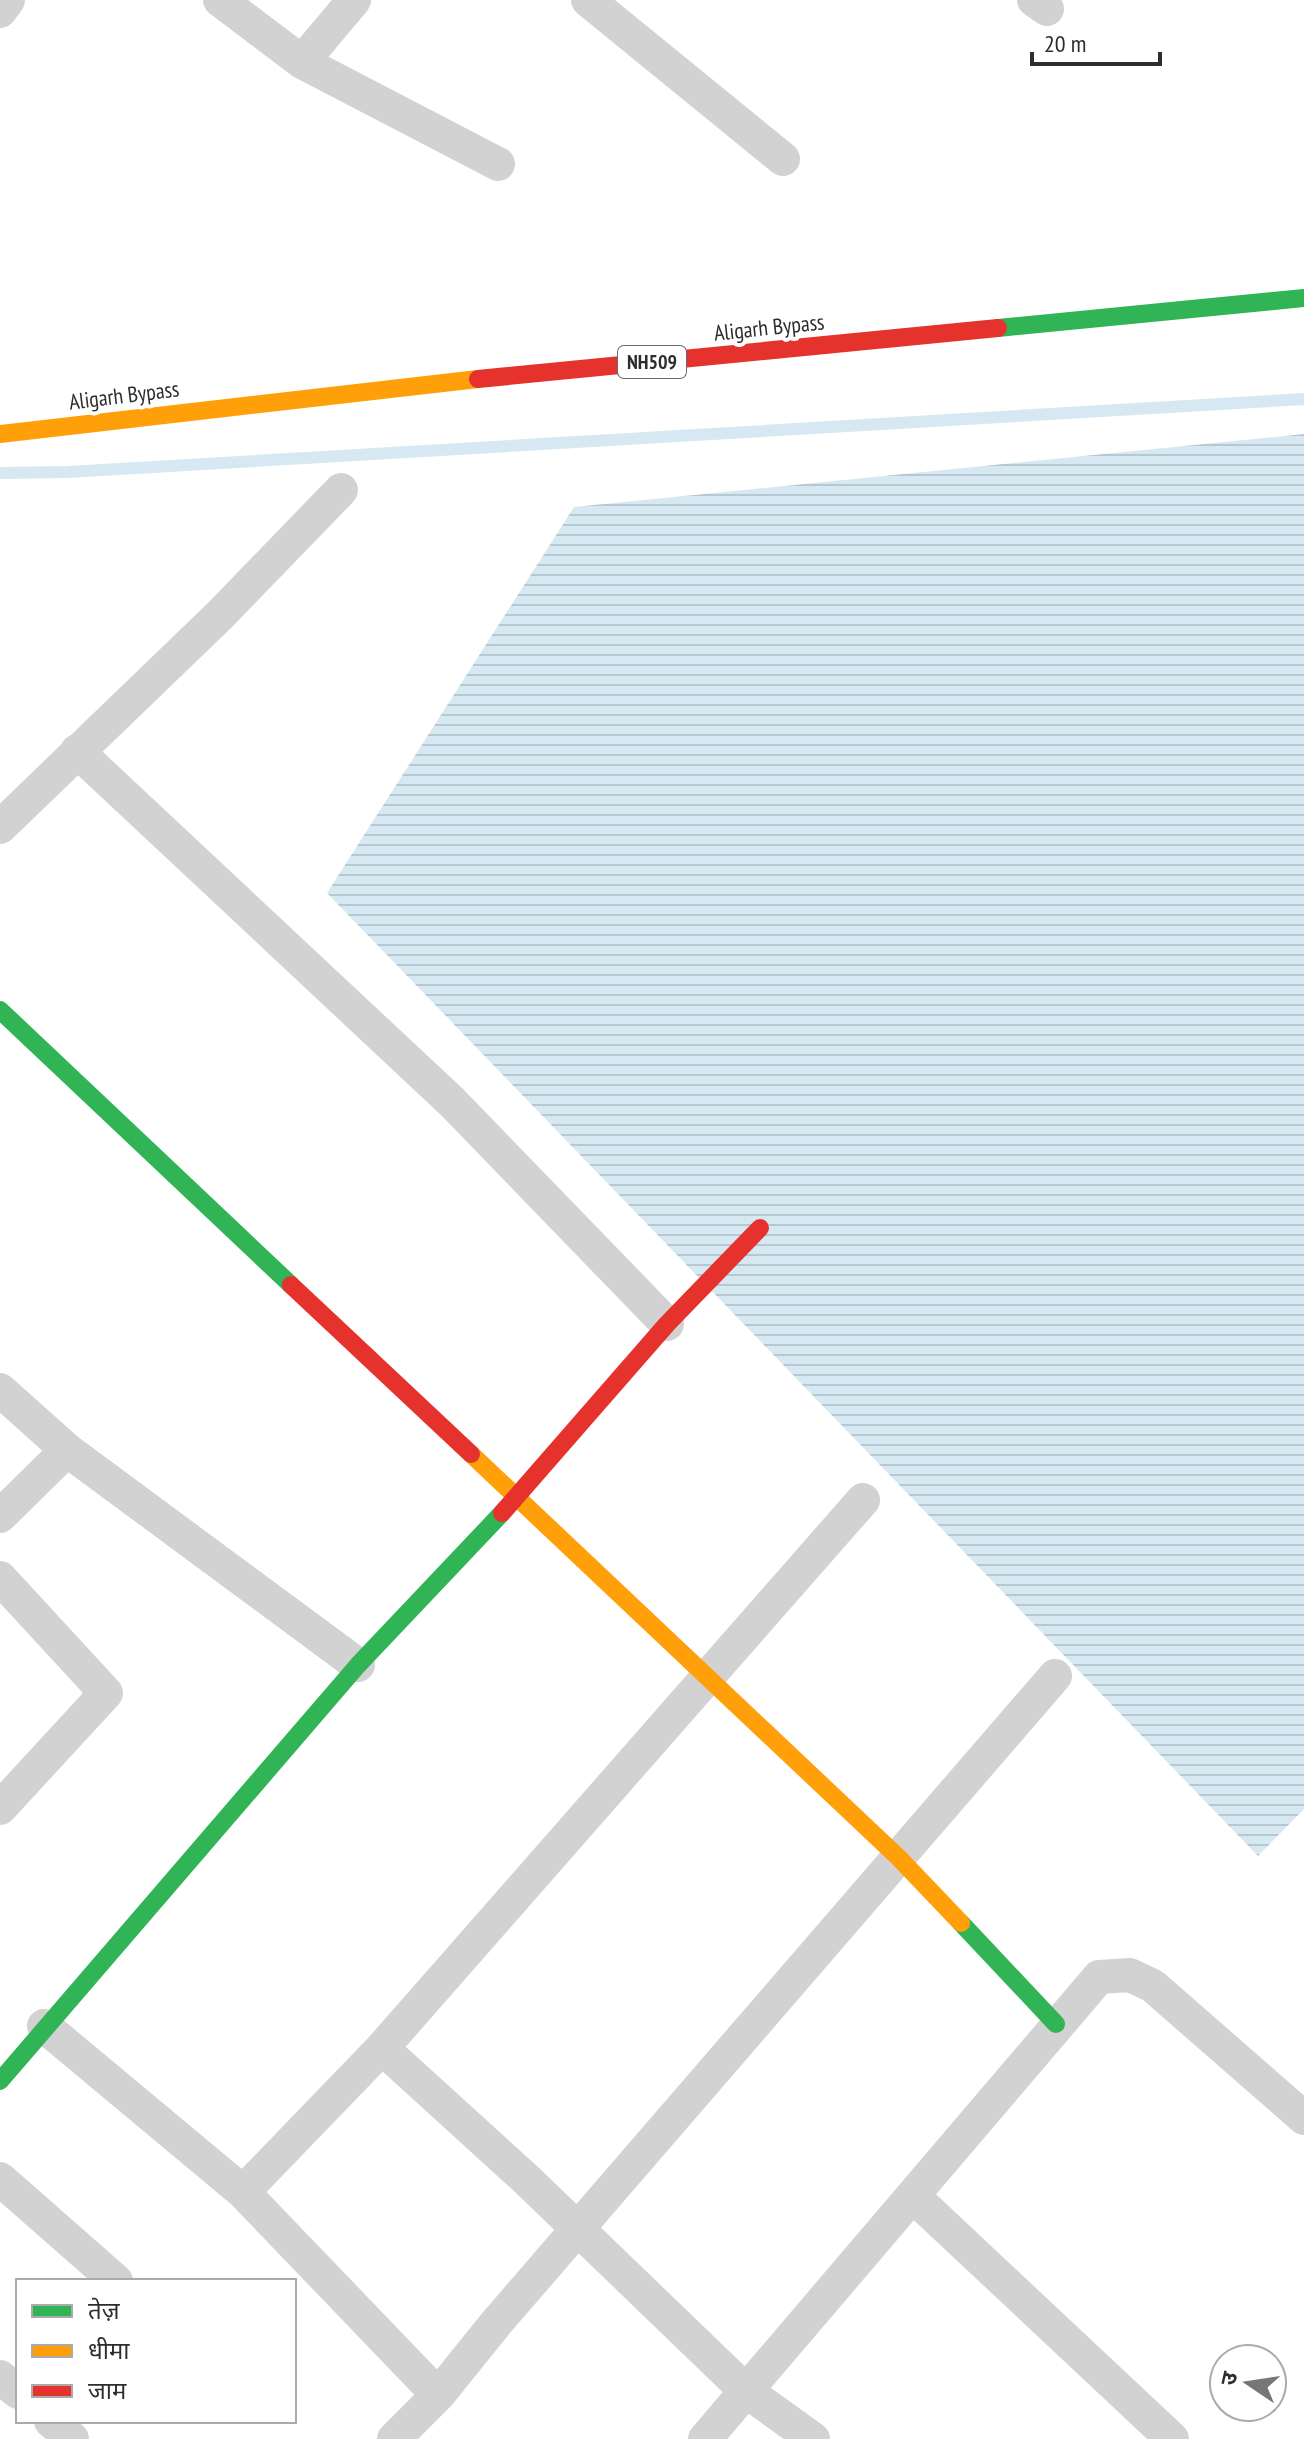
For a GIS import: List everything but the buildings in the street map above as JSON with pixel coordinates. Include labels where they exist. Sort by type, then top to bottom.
[{"type":"main road","name":"Aligarh Bypass","points":[[0,434],[365,390],[1304,298]]},
{"type":"main road","points":[[0,1010],[899,1858],[1056,2024]]},
{"type":"main road","points":[[0,2081],[44,2026],[358,1665],[518,1497],[667,1324],[760,1228]]},
{"type":"street","points":[[0,11],[8,0]]},
{"type":"street","points":[[220,0],[302,62],[498,164]]},
{"type":"street","points":[[302,62],[354,0]]},
{"type":"street","points":[[588,0],[783,159]]},
{"type":"street","points":[[0,827],[220,615],[341,490]]},
{"type":"street","points":[[77,751],[452,1102],[667,1324]]},
{"type":"street","points":[[0,1390],[67,1450],[358,1665]]},
{"type":"street","points":[[0,1516],[67,1450]]},
{"type":"street","points":[[243,2192],[382,2048],[863,1500]]},
{"type":"street","points":[[0,1578],[106,1693],[0,1808]]},
{"type":"street","points":[[394,2439],[438,2395],[577,2229],[1055,1676]]},
{"type":"street","points":[[705,2439],[1099,1977],[1130,1975],[1153,1986],[1304,2118]]},
{"type":"street","points":[[44,2026],[243,2192],[438,2395]]},
{"type":"street","points":[[382,2048],[746,2391],[813,2439]]},
{"type":"street","points":[[0,2179],[114,2279]]},
{"type":"street","points":[[914,2197],[1172,2439]]},
{"type":"street","points":[[0,2377],[16,2390]]},
{"type":"street","points":[[53,2423],[72,2439]]},
{"type":"shaded area","points":[[1304,434],[1304,1809],[1258,1856],[327,893],[574,507]]},
{"type":"waterway","points":[[0,473],[68,472],[1304,399]]},
{"type":"traffic: fast","points":[[998,328],[1304,298]]},
{"type":"traffic: fast","points":[[0,1010],[291,1285]]},
{"type":"traffic: fast","points":[[0,2081],[358,1665],[502,1513]]},
{"type":"traffic: fast","points":[[961,1923],[1056,2024]]},
{"type":"traffic: slow","points":[[0,434],[478,379]]},
{"type":"traffic: slow","points":[[471,1454],[899,1858],[961,1923]]},
{"type":"traffic: jam","points":[[478,379],[998,328]]},
{"type":"traffic: jam","points":[[502,1513],[667,1324],[760,1228]]},
{"type":"traffic: jam","points":[[291,1285],[471,1454]]}]
